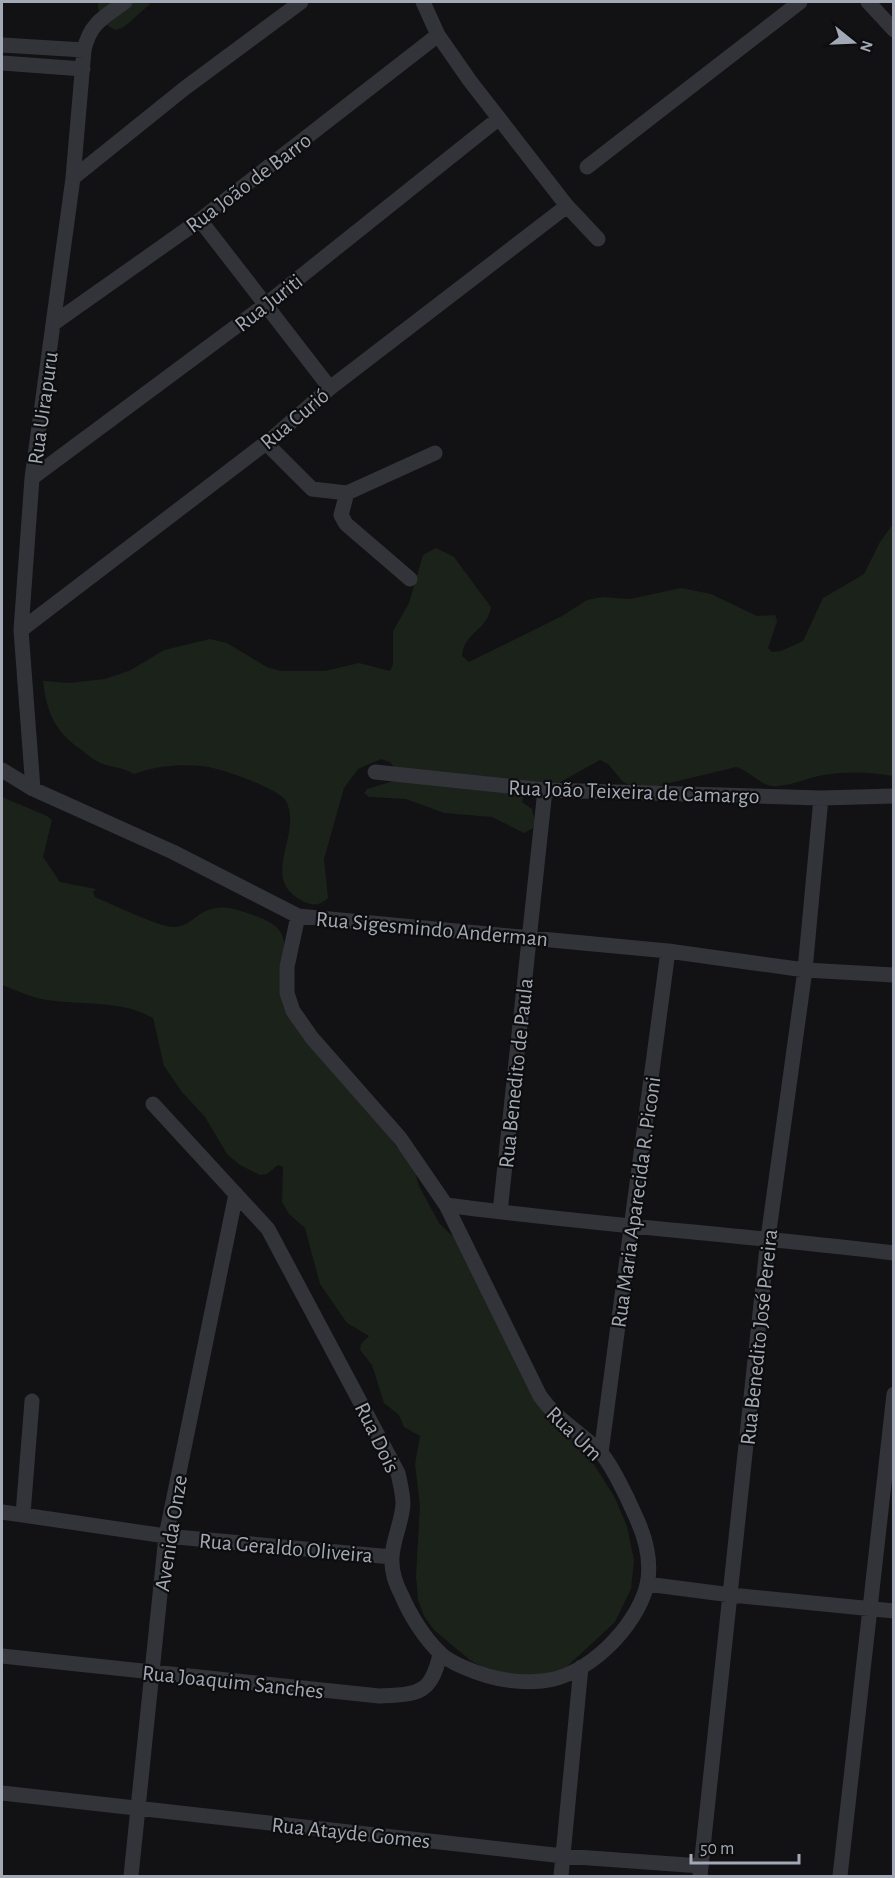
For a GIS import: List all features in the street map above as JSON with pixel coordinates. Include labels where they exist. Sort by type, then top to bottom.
[{"type":"street","name":"Rua Uirapuru","points":[[33,789],[21,630],[32,478],[73,178],[84,50],[90,30],[97,22],[125,2]]},
{"type":"street","points":[[73,178],[185,88],[301,2]]},
{"type":"street","points":[[423,2],[438,35],[498,119],[567,206],[598,238]]},
{"type":"street","points":[[587,167],[800,2]]},
{"type":"street","points":[[868,2],[894,30]]},
{"type":"street","name":"Rua João de Barro","points":[[54,323],[200,220],[438,35]]},
{"type":"street","points":[[2,45],[84,50]]},
{"type":"street","points":[[2,63],[83,69]]},
{"type":"street","name":"Rua Juriti","points":[[32,478],[265,306],[498,119]]},
{"type":"street","name":"Rua Curió","points":[[21,630],[266,443],[330,388],[567,206]]},
{"type":"street","points":[[200,220],[330,388]]},
{"type":"street","points":[[266,443],[312,489],[347,494],[435,453]]},
{"type":"street","points":[[347,494],[341,515],[346,524],[410,579]]},
{"type":"street","name":"Rua Sigesmindo Anderman","points":[[2,770],[33,789],[173,852],[298,916],[529,936],[668,951],[805,970],[894,975]]},
{"type":"street","name":"Rua João Teixeira de Camargo","points":[[375,772],[545,790],[821,798],[894,796]]},
{"type":"street","name":"Rua Benedito de Paula","points":[[500,1212],[545,790]]},
{"type":"street","name":"Rua Benedito José Pereira","points":[[701,1871],[768,1238],[805,970],[821,798]]},
{"type":"street","name":"Rua Um","points":[[298,916],[287,967],[287,993],[293,1011],[312,1038],[400,1138],[446,1205],[540,1396],[549,1408],[601,1453],[636,1515],[647,1551],[647,1584],[635,1614],[618,1637],[597,1657]]},
{"type":"street","name":"Rua Maria Aparecida R. Piconi","points":[[601,1453],[668,951]]},
{"type":"street","name":"Rua Dois","points":[[153,1104],[268,1229],[398,1473],[403,1503],[392,1557],[394,1578],[403,1599],[440,1654],[474,1672],[509,1681],[544,1681],[565,1675],[597,1657]]},
{"type":"street","name":"Avenida Onze","points":[[131,1876],[166,1536],[236,1194]]},
{"type":"street","points":[[446,1205],[631,1227],[768,1238],[894,1253]]},
{"type":"street","points":[[840,1876],[894,1394]]},
{"type":"street","points":[[23,1514],[32,1401]]},
{"type":"street","name":"Rua Geraldo Oliveira","points":[[2,1512],[166,1536],[392,1557]]},
{"type":"street","points":[[647,1584],[731,1595],[894,1611]]},
{"type":"street","name":"Rua Joaquim Sanches","points":[[2,1656],[379,1696],[404,1695],[423,1690],[435,1675],[440,1654]]},
{"type":"street","points":[[561,1876],[581,1667]]},
{"type":"street","name":"Rua Atayde Gomes","points":[[2,1793],[701,1871]]},
{"type":"shaded area","points":[[98,2],[150,2],[124,27],[116,30],[102,19]]},
{"type":"shaded area","points":[[893,524],[893,776],[841,773],[772,786],[736,767],[641,790],[623,782],[608,764],[600,760],[555,785],[524,794],[522,802],[532,809],[535,821],[533,828],[524,833],[492,817],[444,813],[406,799],[369,797],[364,793],[367,789],[397,780],[401,776],[390,762],[381,759],[358,769],[344,788],[324,859],[328,898],[318,904],[307,903],[292,894],[284,883],[282,870],[290,828],[290,814],[286,801],[281,796],[247,779],[210,767],[168,766],[134,774],[100,763],[66,737],[54,721],[47,703],[43,681],[69,683],[105,679],[131,670],[164,650],[210,639],[227,643],[267,667],[280,671],[325,671],[359,663],[390,671],[393,664],[393,631],[409,603],[423,555],[436,548],[454,557],[491,607],[489,615],[464,648],[462,656],[469,662],[562,616],[587,600],[602,597],[630,599],[681,588],[711,594],[757,616],[775,615],[777,621],[768,648],[772,652],[781,651],[803,641],[823,598],[864,574],[880,542]]},
{"type":"shaded area","points":[[2,797],[52,820],[43,857],[60,882],[96,889],[93,892],[95,897],[165,926],[178,927],[203,912],[222,907],[260,918],[279,930],[284,945],[281,984],[383,1124],[396,1147],[411,1157],[419,1186],[439,1223],[481,1264],[518,1367],[581,1444],[614,1496],[627,1526],[634,1560],[631,1589],[615,1622],[561,1672],[542,1679],[498,1675],[471,1661],[434,1630],[424,1616],[418,1600],[416,1576],[420,1506],[415,1464],[420,1436],[404,1427],[399,1415],[384,1403],[372,1365],[360,1350],[361,1344],[369,1336],[347,1323],[320,1284],[305,1228],[289,1214],[282,1202],[283,1167],[278,1165],[267,1174],[260,1175],[240,1165],[227,1154],[205,1117],[182,1092],[164,1066],[153,1018],[128,1008],[41,999],[2,985]]}]
